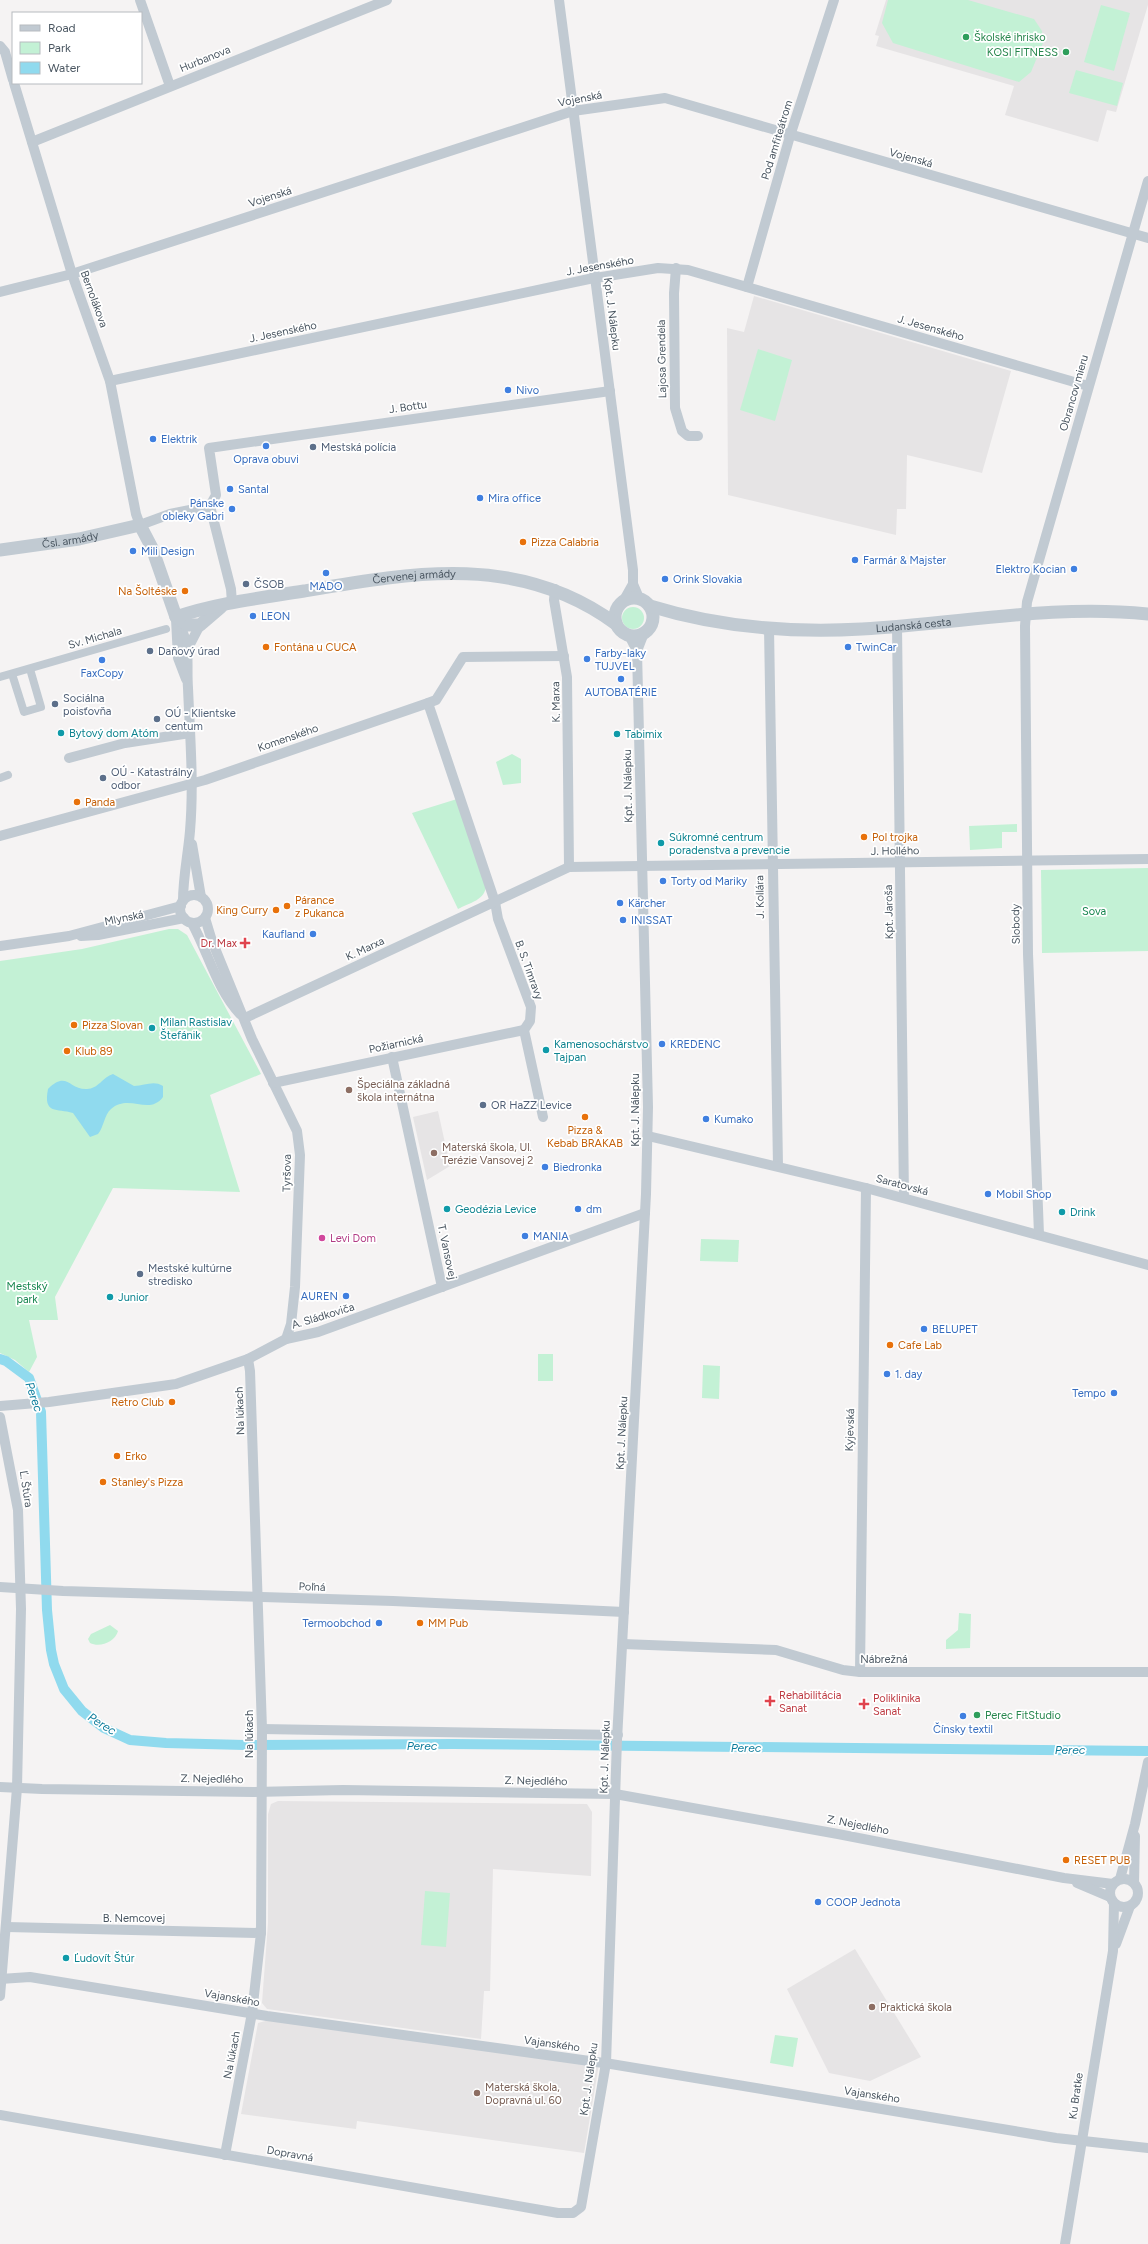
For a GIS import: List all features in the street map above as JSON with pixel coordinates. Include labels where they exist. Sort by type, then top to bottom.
[{"type":"street","points":[[140,0],[170,86]]},
{"type":"street","name":"Hurbanova","points":[[32,142],[387,0]]},
{"type":"street","name":"Kpt. J. Nálepku","points":[[559,0],[633,570],[633,584],[644,602]]},
{"type":"street","name":"Pod amfiteátrom","points":[[747,287],[790,136],[834,0]]},
{"type":"street","name":"Bernolákova","points":[[0,46],[4,52],[12,79]]},
{"type":"street","name":"Bernolákova","points":[[14,84],[72,274],[110,381],[136,514],[140,525]]},
{"type":"street","name":"Vojenská","points":[[0,292],[72,274],[573,111],[665,98],[790,136],[1148,238]]},
{"type":"street","name":"Obrancov mieru","points":[[1026,613],[1029,594],[1148,181]]},
{"type":"street","name":"J. Jesenského","points":[[110,381],[595,278],[658,268],[676,268],[747,287],[1088,386]]},
{"type":"street","name":"Lajosa Grendela","points":[[676,268],[674,293],[675,408],[682,431],[688,436],[698,436]]},
{"type":"street","name":"J. Bottu","points":[[210,506],[216,495],[209,448],[610,391]]},
{"type":"street","points":[[176,618],[188,626],[200,624],[228,604],[231,589],[210,506],[170,514],[140,525],[154,554],[176,618],[183,630],[188,648],[192,784],[190,831],[183,880],[182,903],[188,920],[196,923],[205,918],[208,908],[201,897],[190,831]]},
{"type":"street","name":"Čsl. armády","points":[[0,550],[79,539],[140,525]]},
{"type":"street","name":"Červenej armády","points":[[176,618],[228,604],[421,573],[478,574],[526,582],[555,589],[600,612],[616,624]]},
{"type":"street","points":[[600,612],[621,603],[644,602],[652,614],[652,622],[644,633],[629,635],[620,630],[616,624],[615,615],[621,603],[633,584]]},
{"type":"street","name":"K. Marxa","points":[[555,589],[554,600],[568,680],[569,867]]},
{"type":"street","name":"Ludanská cesta","points":[[644,602],[678,615],[769,628],[841,630],[1026,613],[1086,610],[1148,614]]},
{"type":"street","name":"Slobody","points":[[1026,613],[1028,954],[1039,1234]]},
{"type":"street","name":"Ludanská cesta","points":[[652,622],[678,615]]},
{"type":"street","points":[[176,618],[178,658],[188,685]]},
{"type":"street","points":[[188,648],[200,624]]},
{"type":"street","name":"Kpt. Jaroša","points":[[897,626],[904,1198]]},
{"type":"street","name":"J. Kollára","points":[[769,628],[778,1166]]},
{"type":"street","name":"Sv. Michala","points":[[0,677],[166,630]]},
{"type":"street","name":"Kpt. J. Nálepku","points":[[576,2212],[583,2202],[606,2063],[617,1737],[645,1213],[648,1136],[637,651],[644,633]]},
{"type":"street","name":"Kpt. J. Nálepku","points":[[629,635],[637,651]]},
{"type":"street","name":"Komenského","points":[[0,836],[192,784],[436,700],[463,657],[564,656]]},
{"type":"street","points":[[12,674],[24,712],[41,707],[30,669]]},
{"type":"street","points":[[428,703],[495,902]]},
{"type":"street","points":[[69,758],[126,743],[190,733]]},
{"type":"street","name":"J. Hollého","points":[[642,866],[1148,859]]},
{"type":"street","name":"K. Marxa","points":[[245,1018],[569,867],[642,866]]},
{"type":"street","points":[[182,903],[195,895],[201,897]]},
{"type":"street","name":"B. S. Timravy","points":[[495,902],[498,919],[531,1007],[530,1021],[524,1030]]},
{"type":"street","name":"Mlynská","points":[[69,936],[182,903]]},
{"type":"street","name":"Tyršova","points":[[205,918],[212,941],[245,1018],[252,1039],[297,1131],[300,1155],[295,1287],[291,1324],[286,1339]]},
{"type":"street","name":"Mlynská","points":[[0,946],[69,936],[98,935],[188,920]]},
{"type":"street","name":"Tyršova","points":[[188,920],[204,944],[229,1002],[245,1018]]},
{"type":"street","points":[[524,1030],[543,1116]]},
{"type":"street","name":"Požiarnická","points":[[273,1083],[524,1030]]},
{"type":"street","name":"T. Vansovej","points":[[392,1057],[442,1287]]},
{"type":"street","name":"Saratovská","points":[[648,1136],[866,1188],[1148,1265]]},
{"type":"street","name":"Kyjevská","points":[[860,1672],[866,1188]]},
{"type":"street","name":"A. Sládkoviča","points":[[0,1406],[30,1404],[176,1384],[245,1360],[286,1339],[308,1336],[645,1213]]},
{"type":"street","name":"Na lúkach","points":[[225,2155],[252,2013],[261,1933],[262,1732],[258,1597],[245,1360]]},
{"type":"street","name":"Ľ. Štúra","points":[[0,1417],[18,1510],[20,1589],[17,1788],[7,1927],[0,1996]]},
{"type":"street","name":"Poľná","points":[[0,1587],[624,1612]]},
{"type":"street","name":"Nábrežná","points":[[623,1644],[776,1650],[843,1670],[860,1672],[1148,1672]]},
{"type":"street","points":[[262,1732],[617,1737]]},
{"type":"street","points":[[1116,1882],[1128,1879],[1134,1883],[1137,1888],[1138,1896],[1130,1906],[1122,1907],[1112,1900],[1116,1882],[1136,1824],[1148,1762]]},
{"type":"street","name":"Z. Nejedlého","points":[[0,1786],[17,1788],[261,1792],[343,1790],[615,1794],[838,1834],[1064,1878],[1116,1882]]},
{"type":"street","points":[[1134,1883],[1136,1824]]},
{"type":"street","name":"Z. Nejedlého","points":[[1064,1878],[1112,1900]]},
{"type":"street","name":"Ku Bratke","points":[[1065,2244],[1113,1951],[1112,1900]]},
{"type":"street","name":"Ku Bratke","points":[[1113,1951],[1130,1906]]},
{"type":"street","name":"B. Nemcovej","points":[[7,1927],[261,1933]]},
{"type":"street","name":"Vajanského","points":[[1,1979],[30,1976],[252,2013],[606,2063],[1082,2141],[1148,2148]]},
{"type":"street","name":"Dopravná","points":[[0,2115],[544,2210],[569,2214],[576,2212]]},
{"type":"shaded area","points":[[886,0],[1148,0],[1148,5],[1116,112],[1107,110],[1098,142],[1005,115],[1014,86],[876,46],[879,36],[875,35]]},
{"type":"shaded area","points":[[754,296],[1011,371],[982,473],[907,455],[906,509],[897,509],[896,535],[728,495],[727,328],[744,332]]},
{"type":"shaded area","name":"Materská škola, Ul. Terézie Vansovej 2","points":[[438,1111],[450,1166],[427,1180],[413,1117]]},
{"type":"shaded area","points":[[278,1801],[587,1804],[592,1812],[591,1876],[493,1869],[490,1991],[484,1991],[481,2039],[267,2009],[262,2003],[268,1923],[268,1814],[271,1804]]},
{"type":"shaded area","points":[[855,1949],[921,2057],[870,2081],[829,2073],[787,1989]]},
{"type":"shaded area","name":"Materská škola, Dopravná ul. 60","points":[[269,2020],[599,2064],[584,2153],[357,2121],[356,2129],[241,2114],[258,2023]]},
{"type":"green space","name":"Školské ihrisko","points":[[888,0],[968,0],[1034,19],[1042,31],[1043,43],[1031,72],[1019,82],[893,43],[882,23]]},
{"type":"green space","points":[[1101,5],[1130,13],[1114,71],[1084,62]]},
{"type":"green space","points":[[1076,70],[1123,83],[1117,106],[1069,93]]},
{"type":"green space","points":[[758,349],[792,360],[775,421],[740,410]]},
{"type":"green space","points":[[633,607],[641,610],[644,618],[641,626],[633,629],[625,626],[622,618],[625,610]]},
{"type":"green space","points":[[512,754],[521,759],[521,783],[503,785],[496,762]]},
{"type":"green space","points":[[457,799],[486,885],[480,898],[458,909],[412,813]]},
{"type":"green space","points":[[1017,824],[1017,832],[1002,832],[1002,848],[970,850],[969,826]]},
{"type":"green space","name":"Sova","points":[[1148,868],[1148,951],[1042,953],[1041,870]]},
{"type":"green space","name":"Mestský park","points":[[169,929],[178,929],[187,935],[261,1074],[210,1095],[240,1192],[113,1188],[55,1297],[58,1320],[29,1320],[37,1357],[29,1372],[15,1360],[0,1353],[0,961],[82,949]]},
{"type":"green space","points":[[701,1239],[739,1240],[738,1262],[700,1261]]},
{"type":"green space","points":[[538,1354],[553,1354],[553,1381],[538,1381]]},
{"type":"green space","points":[[703,1365],[720,1366],[719,1399],[702,1398]]},
{"type":"green space","points":[[959,1613],[971,1614],[970,1648],[946,1649],[946,1640],[958,1630]]},
{"type":"green space","points":[[110,1625],[118,1631],[114,1638],[107,1643],[98,1645],[90,1643],[88,1639],[91,1634]]},
{"type":"green space","points":[[425,1891],[450,1893],[446,1947],[421,1945]]},
{"type":"green space","points":[[775,2035],[798,2038],[793,2067],[770,2063]]},
{"type":"water","points":[[113,1074],[134,1086],[152,1083],[159,1084],[163,1086],[163,1097],[152,1105],[125,1103],[118,1105],[111,1109],[98,1134],[90,1137],[73,1113],[49,1107],[47,1097],[48,1089],[54,1084],[64,1081],[81,1089],[87,1089],[94,1087]]},
{"type":"waterway","name":"Perec","points":[[0,1359],[6,1361],[29,1378],[41,1412],[47,1610],[54,1664],[64,1689],[82,1711],[104,1728],[130,1740],[166,1743],[245,1745],[453,1744],[1148,1751]]},
{"type":"place","name":"Školské ihrisko","points":[[966,37]]},
{"type":"place","name":"KOSI FITNESS","points":[[1066,52]]},
{"type":"place","name":"Nivo","points":[[508,390]]},
{"type":"place","name":"Elektrik","points":[[153,439]]},
{"type":"place","name":"Oprava obuvi","points":[[266,446]]},
{"type":"place","name":"Mestská polícia","points":[[313,447]]},
{"type":"place","name":"Santal","points":[[230,489]]},
{"type":"place","name":"Mira office","points":[[480,498]]},
{"type":"place","name":"Pánske obleky Gabri","points":[[232,509]]},
{"type":"place","name":"Pizza Calabria","points":[[523,542]]},
{"type":"place","name":"Mili Design","points":[[133,551]]},
{"type":"place","name":"Farmár & Majster","points":[[855,560]]},
{"type":"place","name":"Elektro Kocian","points":[[1074,569]]},
{"type":"place","name":"MADO","points":[[326,573]]},
{"type":"place","name":"Orink Slovakia","points":[[665,579]]},
{"type":"place","name":"ČSOB","points":[[246,584]]},
{"type":"place","name":"Na Šoltéske","points":[[185,591]]},
{"type":"place","name":"LEON","points":[[253,616]]},
{"type":"place","name":"Fontána u CUCA","points":[[266,647]]},
{"type":"place","name":"TwinCar","points":[[848,647]]},
{"type":"place","name":"Daňový úrad","points":[[150,651]]},
{"type":"place","name":"Farby-laky TUJVEL","points":[[587,659]]},
{"type":"place","name":"FaxCopy","points":[[102,660]]},
{"type":"place","name":"AUTOBATÉRIE","points":[[621,679]]},
{"type":"place","name":"Sociálna poisťovňa","points":[[55,704]]},
{"type":"place","name":"OÚ - Klientske centum","points":[[157,719]]},
{"type":"place","name":"Bytový dom Atóm","points":[[61,733]]},
{"type":"place","name":"Tabimix","points":[[617,734]]},
{"type":"place","name":"OÚ - Katastrálny odbor","points":[[103,778]]},
{"type":"place","name":"Panda","points":[[77,802]]},
{"type":"place","name":"Pol trojka","points":[[864,837]]},
{"type":"place","name":"Súkromné centrum poradenstva a prevencie","points":[[661,843]]},
{"type":"place","name":"Torty od Mariky","points":[[663,881]]},
{"type":"place","name":"Kärcher","points":[[620,903]]},
{"type":"place","name":"Párance z Pukanca","points":[[287,906]]},
{"type":"place","name":"King Curry","points":[[276,910]]},
{"type":"place","name":"INISSAT","points":[[623,920]]},
{"type":"place","name":"Kaufland","points":[[313,934]]},
{"type":"place","name":"Dr. Max","points":[[245,943]]},
{"type":"place","name":"Pizza Slovan","points":[[74,1025]]},
{"type":"place","name":"Milan Rastislav Štefánik","points":[[152,1028]]},
{"type":"place","name":"KREDENC","points":[[662,1044]]},
{"type":"place","name":"Kamenosochárstvo Tajpan","points":[[546,1050]]},
{"type":"place","name":"Klub 89","points":[[67,1051]]},
{"type":"place","name":"Špeciálna základná škola internátna","points":[[349,1090]]},
{"type":"place","name":"OR HaZZ Levice","points":[[483,1105]]},
{"type":"place","name":"Pizza & Kebab BRAKAB","points":[[585,1117]]},
{"type":"place","name":"Kumako","points":[[706,1119]]},
{"type":"place","name":"Materská škola, Ul. Terézie Vansovej 2","points":[[434,1153]]},
{"type":"place","name":"Biedronka","points":[[545,1167]]},
{"type":"place","name":"Mobil Shop","points":[[988,1194]]},
{"type":"place","name":"Geodézia Levice","points":[[447,1209]]},
{"type":"place","name":"dm","points":[[578,1209]]},
{"type":"place","name":"Drink","points":[[1062,1212]]},
{"type":"place","name":"MANIA","points":[[525,1236]]},
{"type":"place","name":"Levi Dom","points":[[322,1238]]},
{"type":"place","name":"Mestské kultúrne stredisko","points":[[140,1274]]},
{"type":"place","name":"AUREN","points":[[346,1296]]},
{"type":"place","name":"Junior","points":[[110,1297]]},
{"type":"place","name":"BELUPET","points":[[924,1329]]},
{"type":"place","name":"Cafe Lab","points":[[890,1345]]},
{"type":"place","name":"1. day","points":[[887,1374]]},
{"type":"place","name":"Tempo","points":[[1114,1393]]},
{"type":"place","name":"Retro Club","points":[[172,1402]]},
{"type":"place","name":"Erko","points":[[117,1456]]},
{"type":"place","name":"Stanley's Pizza","points":[[103,1482]]},
{"type":"place","name":"Termoobchod","points":[[379,1623]]},
{"type":"place","name":"MM Pub","points":[[420,1623]]},
{"type":"place","name":"Rehabilitácia Sanat","points":[[770,1701]]},
{"type":"place","name":"Poliklinika Sanat","points":[[864,1704]]},
{"type":"place","name":"Perec FitStudio","points":[[977,1715]]},
{"type":"place","name":"Čínsky textil","points":[[963,1716]]},
{"type":"place","name":"RESET PUB","points":[[1066,1860]]},
{"type":"place","name":"COOP Jednota","points":[[818,1902]]},
{"type":"place","name":"Ľudovít Štúr","points":[[66,1958]]},
{"type":"place","name":"Praktická škola","points":[[872,2007]]},
{"type":"place","name":"Materská škola, Dopravná ul. 60","points":[[477,2093]]}]
